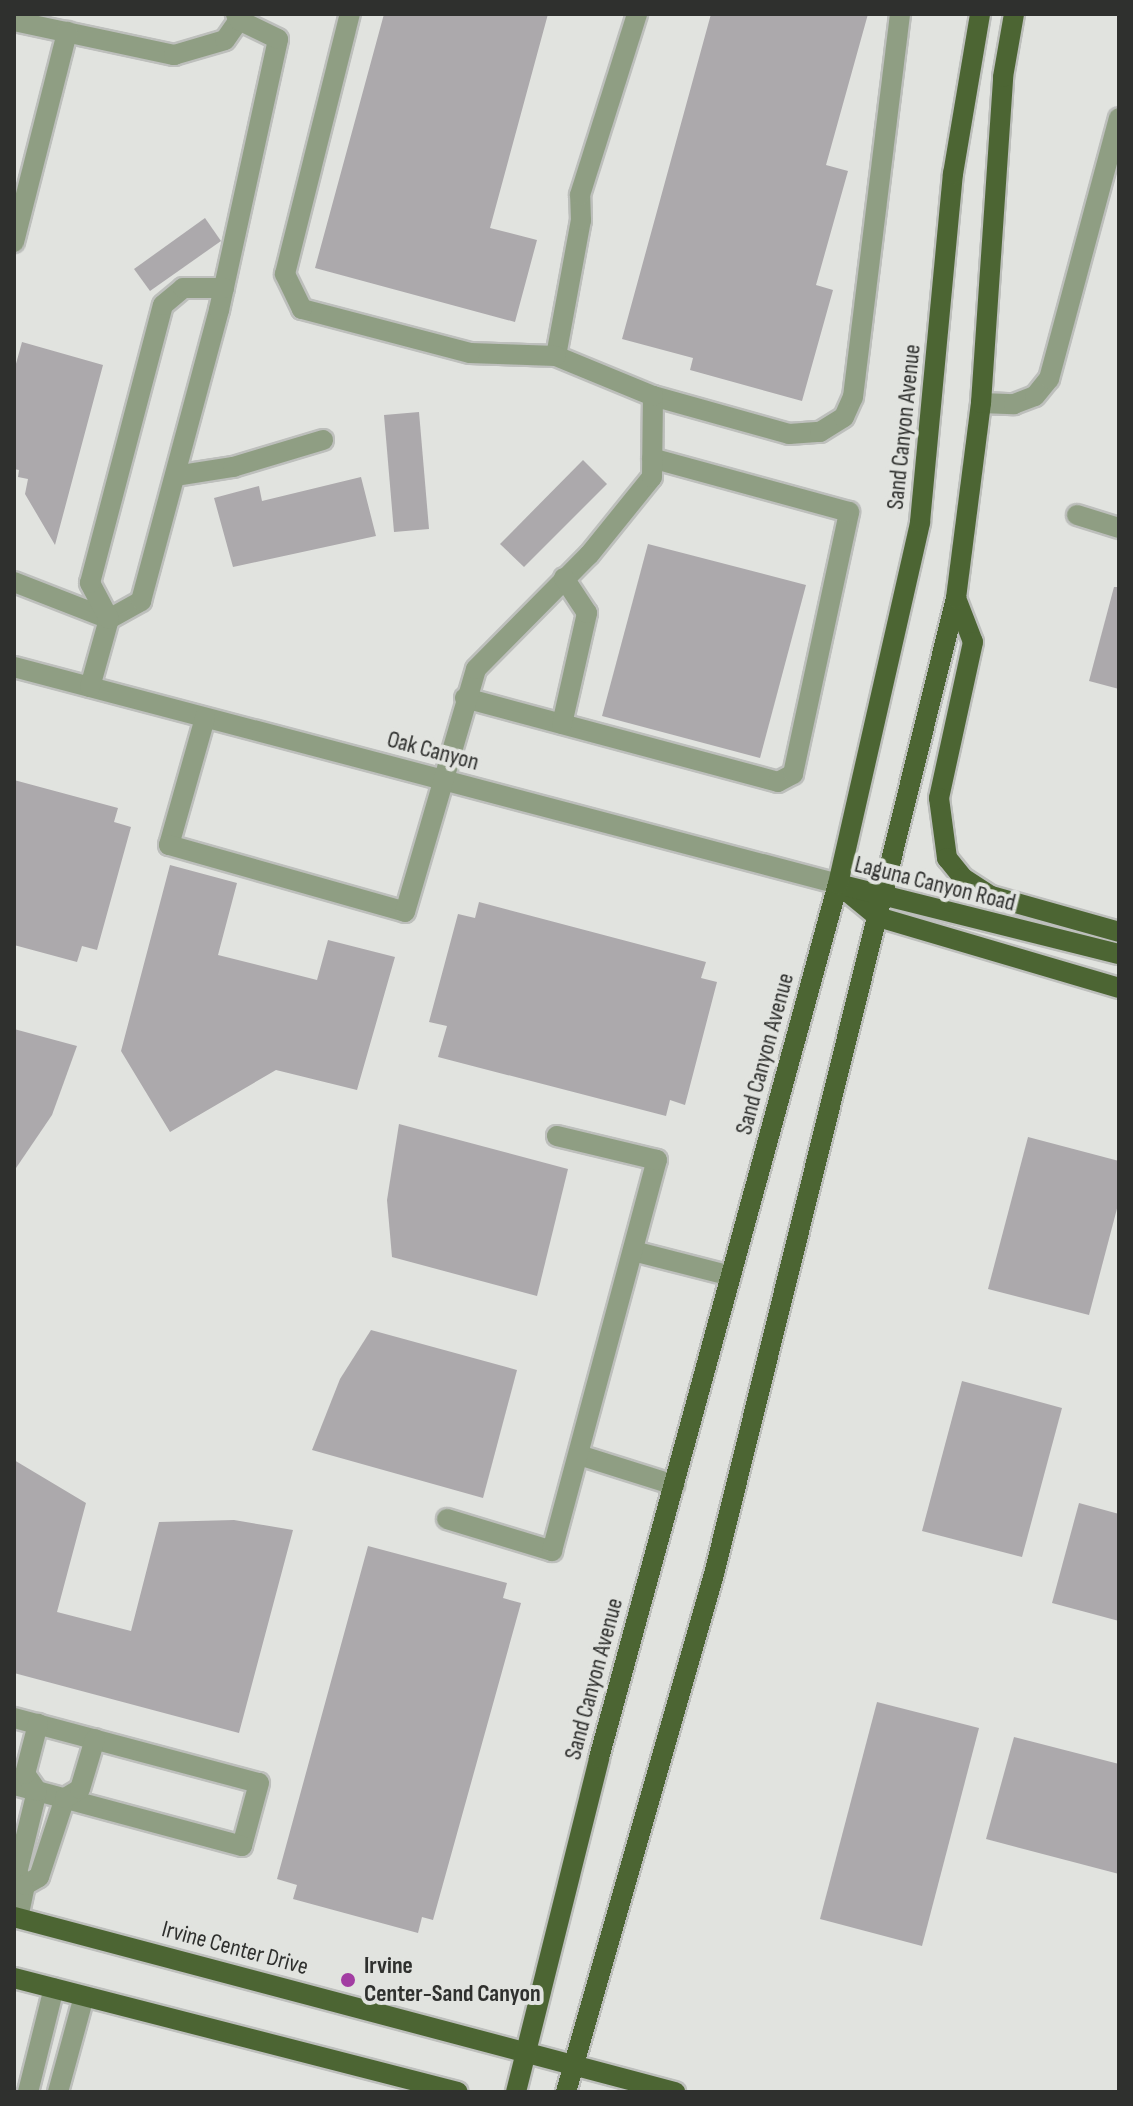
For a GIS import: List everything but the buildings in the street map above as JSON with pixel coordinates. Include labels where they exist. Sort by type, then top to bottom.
[{"type":"main road","name":"Sand Canyon Avenue","points":[[516,2092],[674,1485],[838,884],[920,522],[953,174],[980,14]]},
{"type":"main road","points":[[566,2092],[714,1574],[885,895],[956,598],[981,403],[1003,77],[1014,14]]},
{"type":"main road","points":[[956,598],[973,642],[939,798],[941,842],[947,858],[963,878],[991,896],[1119,932]]},
{"type":"main road","name":"Laguna Canyon Road","points":[[838,884],[1119,954]]},
{"type":"main road","name":"Laguna Canyon Road","points":[[838,884],[878,917],[1119,988]]},
{"type":"main road","name":"Irvine Center Drive","points":[[16,1918],[675,2092]]},
{"type":"main road","points":[[14,1978],[458,2092]]},
{"type":"street","points":[[350,14],[285,274],[302,309],[470,353],[556,356],[653,396],[789,434],[820,432],[844,417],[853,397],[900,14]]},
{"type":"street","points":[[556,356],[581,220],[580,195],[637,14]]},
{"type":"street","points":[[14,21],[174,55],[225,40],[237,17],[278,39],[224,288],[141,601],[109,619]]},
{"type":"street","points":[[14,242],[67,32]]},
{"type":"street","points":[[981,403],[1014,404],[1035,396],[1049,379],[1119,118]]},
{"type":"street","points":[[90,687],[109,619],[90,583],[163,305],[183,288],[224,288]]},
{"type":"street","points":[[205,718],[169,845],[405,912],[446,782],[465,698],[476,669],[564,578],[652,477],[653,396]]},
{"type":"street","points":[[175,476],[233,467],[323,440]]},
{"type":"street","points":[[465,698],[778,782],[793,774],[849,512],[652,458]]},
{"type":"street","points":[[1077,515],[1119,528]]},
{"type":"street","points":[[562,724],[587,613],[564,578]]},
{"type":"street","points":[[14,582],[109,619]]},
{"type":"street","name":"Oak Canyon","points":[[14,667],[838,884]]},
{"type":"street","points":[[447,1519],[552,1551],[657,1160],[557,1136]]},
{"type":"street","points":[[633,1251],[731,1276]]},
{"type":"street","points":[[579,1455],[674,1485]]},
{"type":"street","points":[[14,1718],[259,1783],[242,1846],[14,1785]]},
{"type":"street","points":[[25,1885],[17,1873],[37,1791],[25,1774],[38,1724]]},
{"type":"street","points":[[16,1918],[25,1885],[39,1877],[65,1798],[80,1789],[95,1739]]},
{"type":"street","points":[[28,2092],[54,1988]]},
{"type":"street","points":[[58,2092],[84,1996]]},
{"type":"place","name":"Irvine Center-Sand Canyon","points":[[348,1980]]}]
